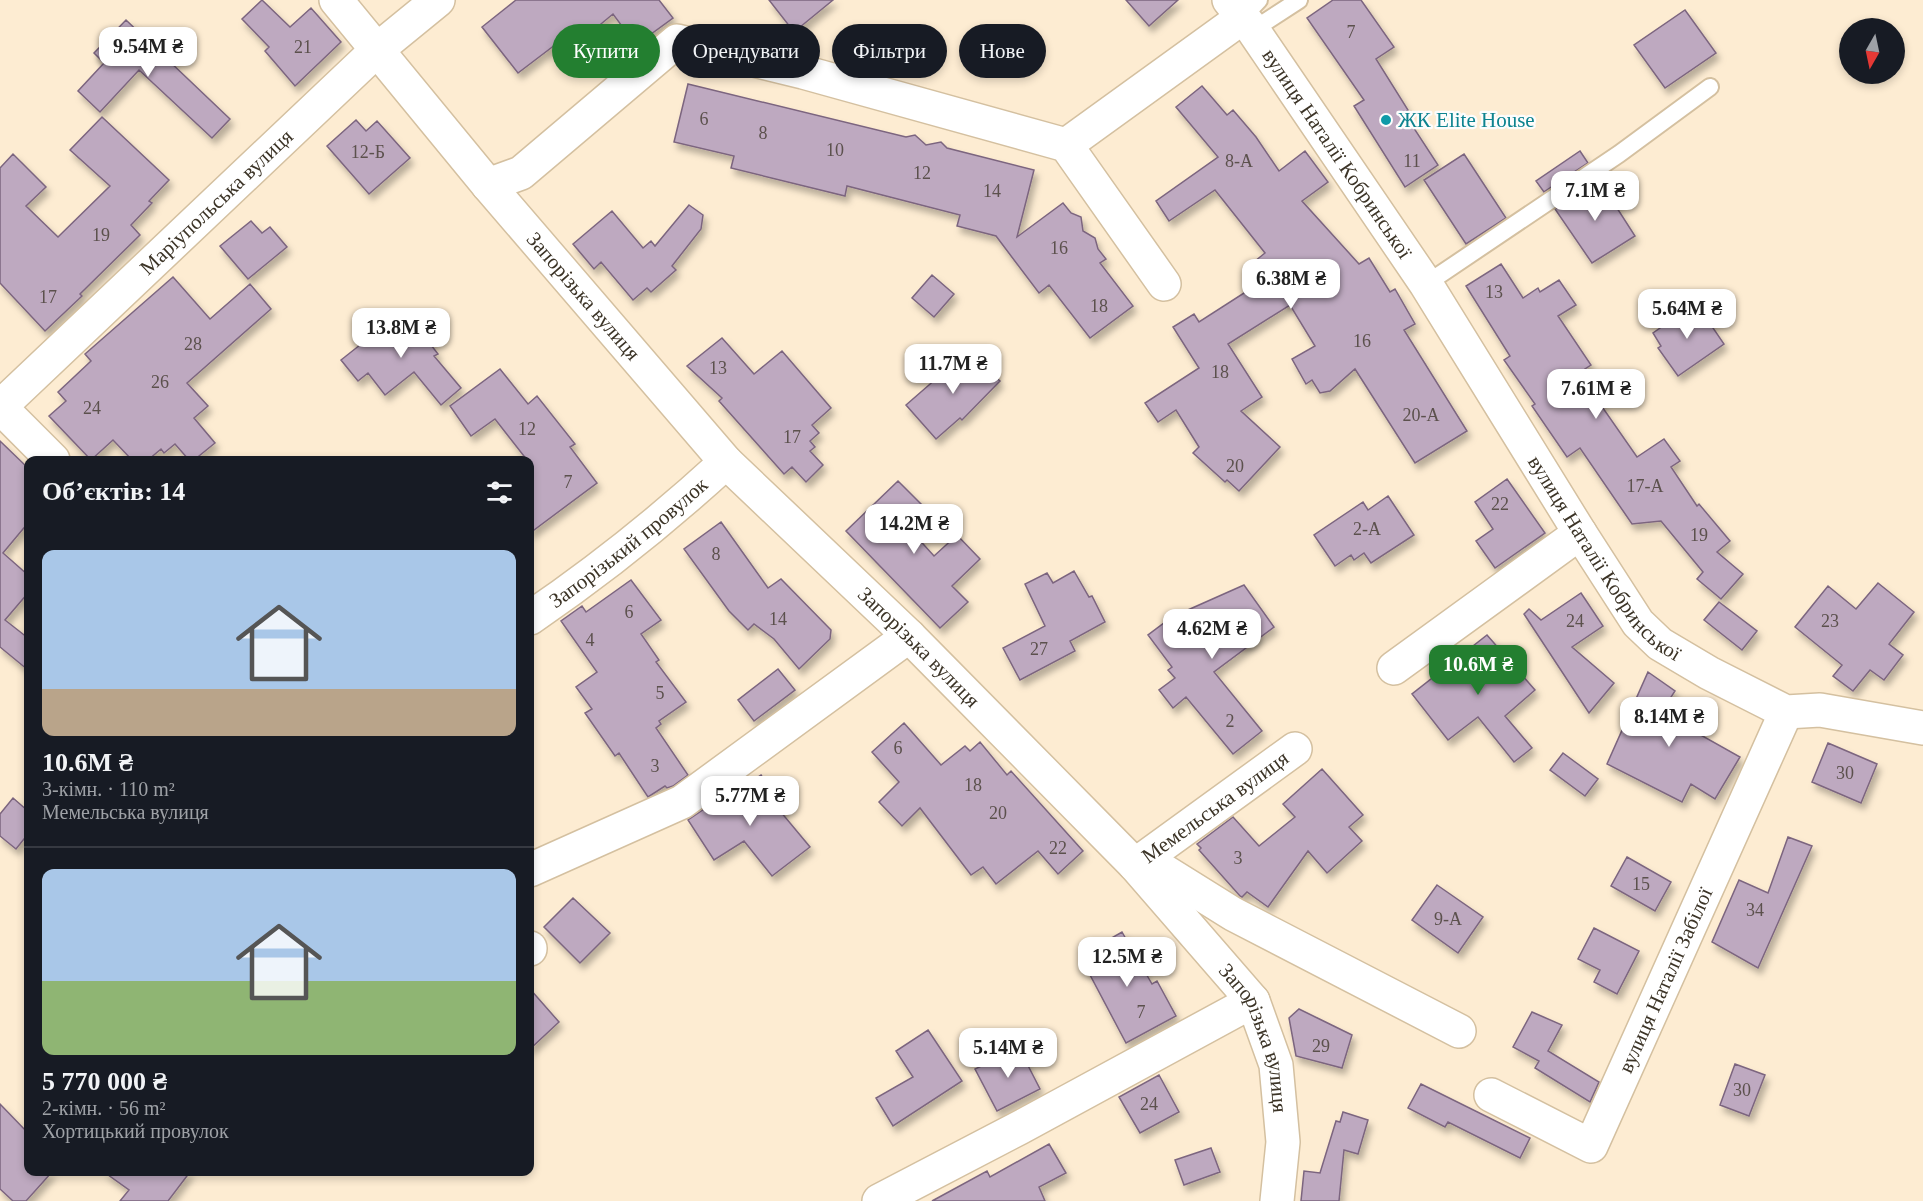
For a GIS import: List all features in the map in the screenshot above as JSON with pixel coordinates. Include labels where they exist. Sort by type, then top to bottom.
[{"type":"street","name":"Запорізька вулиця","points":[[336,0],[488,185],[726,462],[909,636],[1135,865],[1253,1001],[1276,1065],[1284,1142],[1277,1201]]},
{"type":"street","name":"Маріупольська вулиця","points":[[0,407],[378,49],[438,0]]},
{"type":"street","points":[[1066,145],[1246,12]]},
{"type":"street","name":"вулиця Наталії Кобринської","points":[[1246,12],[1426,284],[1580,534],[1638,623],[1660,644],[1709,673],[1786,712]]},
{"type":"street","points":[[488,185],[521,173],[677,41],[803,72],[1066,145],[1164,284]]},
{"type":"street","points":[[0,407],[49,456]]},
{"type":"street","name":"Запорізький провулок","points":[[534,615],[578,586],[677,507],[726,462]]},
{"type":"street","points":[[1394,668],[1580,534]]},
{"type":"street","points":[[534,868],[682,802],[909,636]]},
{"type":"street","points":[[1786,712],[1820,710],[1923,728]]},
{"type":"street","name":"вулиця Наталії Забілої","points":[[1491,1095],[1591,1146],[1786,712]]},
{"type":"street","name":"Мемельська вулиця","points":[[1135,865],[1295,749]]},
{"type":"street","points":[[1135,865],[1156,866],[1233,914],[1459,1030]]},
{"type":"street","points":[[879,1201],[1253,1001]]},
{"type":"lane","points":[[1246,12],[1299,0]]},
{"type":"lane","points":[[1426,284],[1619,154],[1710,87]]},
{"type":"building","points":[[262,0],[290,27],[311,8],[341,42],[295,86],[265,51],[269,47],[242,19]]},
{"type":"building","points":[[516,0],[659,0],[673,18],[660,27],[660,24],[620,24],[613,14],[601,24],[552,24],[552,47],[518,73],[482,27]]},
{"type":"building","points":[[769,0],[833,0],[804,24],[788,24]]},
{"type":"building","points":[[1126,0],[1178,0],[1149,26]]},
{"type":"building","points":[[1333,0],[1361,0],[1394,47],[1376,59],[1408,110],[1404,113],[1438,165],[1405,187],[1354,106],[1364,100],[1307,18]]},
{"type":"building","points":[[1685,10],[1716,53],[1665,88],[1634,45]]},
{"type":"building","points":[[126,20],[230,119],[212,138],[139,70],[100,112],[78,91],[104,63],[94,53]]},
{"type":"building","points":[[688,84],[906,137],[915,135],[926,145],[941,142],[947,148],[1034,170],[1017,237],[1063,203],[1071,213],[1081,217],[1083,231],[1095,238],[1098,249],[1106,259],[1100,263],[1133,306],[1090,338],[1049,285],[1039,293],[996,236],[957,226],[960,215],[847,186],[845,196],[731,168],[734,156],[674,142]]},
{"type":"building","points":[[1202,86],[1227,115],[1233,110],[1256,137],[1279,171],[1305,151],[1328,182],[1302,201],[1359,264],[1369,258],[1390,292],[1395,289],[1415,324],[1404,330],[1467,431],[1415,463],[1355,369],[1330,391],[1320,393],[1312,380],[1306,384],[1292,359],[1315,346],[1290,305],[1228,344],[1262,397],[1241,411],[1280,447],[1239,491],[1227,480],[1225,482],[1193,453],[1199,447],[1176,410],[1158,422],[1145,403],[1199,368],[1173,327],[1194,314],[1199,322],[1269,277],[1255,261],[1265,253],[1215,190],[1169,221],[1156,201],[1218,157],[1176,107]]},
{"type":"building","points":[[102,117],[169,180],[149,201],[152,203],[131,225],[140,235],[45,331],[0,283],[0,168],[13,154],[46,187],[26,206],[58,237],[110,186],[70,150]]},
{"type":"building","points":[[356,120],[366,131],[377,121],[410,158],[369,194],[327,146]]},
{"type":"building","points":[[1580,151],[1588,163],[1544,192],[1536,181]]},
{"type":"building","points":[[1464,154],[1506,218],[1466,244],[1424,180]]},
{"type":"building","points":[[1599,180],[1635,236],[1592,263],[1555,209]]},
{"type":"building","points":[[689,205],[703,215],[701,229],[672,266],[676,270],[651,292],[647,288],[633,300],[601,262],[594,269],[573,244],[612,211],[643,248],[651,241],[655,246]]},
{"type":"building","points":[[251,221],[262,233],[270,227],[287,247],[248,279],[220,246]]},
{"type":"building","points":[[1501,264],[1523,298],[1538,288],[1540,292],[1559,280],[1576,305],[1558,316],[1591,365],[1585,369],[1595,385],[1589,388],[1637,457],[1664,439],[1680,461],[1671,467],[1697,506],[1699,504],[1730,541],[1717,552],[1743,574],[1721,599],[1697,579],[1703,572],[1661,521],[1632,524],[1580,448],[1567,457],[1532,406],[1535,404],[1504,360],[1510,356],[1466,286]]},
{"type":"building","points":[[932,275],[954,294],[934,317],[912,298]]},
{"type":"building","points":[[173,277],[210,319],[250,284],[271,309],[187,383],[208,406],[194,418],[215,443],[199,456],[186,456],[175,444],[164,453],[161,449],[153,456],[128,456],[113,440],[95,456],[87,456],[49,416],[66,401],[58,392],[91,361],[85,354]]},
{"type":"building","points":[[1696,303],[1724,344],[1678,376],[1658,348],[1661,346],[1653,333]]},
{"type":"building","points":[[404,310],[438,354],[434,356],[461,388],[441,405],[414,372],[385,395],[368,373],[358,381],[341,360]]},
{"type":"building","points":[[722,338],[754,374],[782,351],[831,408],[812,425],[819,433],[810,441],[815,447],[810,451],[823,465],[806,482],[792,467],[784,474],[719,401],[722,398],[687,366]]},
{"type":"building","points":[[968,351],[1000,381],[962,420],[960,418],[936,439],[906,405]]},
{"type":"building","points":[[500,369],[528,404],[537,396],[575,444],[570,447],[597,483],[534,530],[534,456],[524,456],[495,419],[471,436],[450,406]]},
{"type":"building","points":[[0,441],[24,464],[24,528],[3,553],[24,571],[24,598],[5,620],[24,635],[24,667],[0,647]]},
{"type":"building","points":[[1507,479],[1545,533],[1495,568],[1476,541],[1493,529],[1475,502]]},
{"type":"building","points":[[898,481],[923,506],[905,524],[934,556],[957,535],[980,559],[952,586],[968,602],[940,628],[846,531]]},
{"type":"building","points":[[1388,496],[1414,535],[1371,563],[1364,553],[1354,560],[1351,555],[1335,566],[1314,535],[1363,502],[1368,510]]},
{"type":"building","points":[[721,522],[768,588],[781,579],[831,630],[830,639],[799,669],[774,639],[754,624],[748,630],[729,611],[684,549]]},
{"type":"building","points":[[1074,571],[1089,597],[1092,596],[1105,622],[1070,641],[1075,651],[1020,680],[1003,648],[1045,626],[1025,584],[1047,573],[1053,583]]},
{"type":"building","points":[[631,580],[661,620],[641,634],[659,660],[656,662],[686,702],[659,721],[661,724],[656,728],[688,775],[673,786],[667,788],[665,786],[648,797],[619,753],[615,756],[585,713],[592,709],[576,687],[597,672],[561,621],[582,606],[586,612]]},
{"type":"building","points":[[1878,583],[1914,612],[1889,644],[1903,655],[1884,680],[1870,670],[1853,691],[1833,676],[1842,665],[1795,627],[1828,586],[1856,609]]},
{"type":"building","points":[[1244,585],[1274,627],[1214,672],[1262,731],[1233,754],[1186,697],[1173,708],[1159,690],[1175,678],[1168,670],[1172,667],[1148,635],[1172,617]]},
{"type":"building","points":[[1581,593],[1603,626],[1572,647],[1614,683],[1589,713],[1524,614],[1529,609],[1541,620]]},
{"type":"building","points":[[1719,602],[1757,631],[1742,650],[1704,620]]},
{"type":"building","points":[[1487,635],[1535,690],[1505,716],[1532,748],[1514,762],[1478,717],[1448,740],[1412,694]]},
{"type":"building","points":[[778,669],[795,690],[754,721],[738,700]]},
{"type":"building","points":[[1648,672],[1675,691],[1662,711],[1692,726],[1690,729],[1740,757],[1715,799],[1691,784],[1682,802],[1607,764]]},
{"type":"building","points":[[904,723],[941,765],[965,746],[970,751],[980,742],[1007,775],[1011,771],[1083,851],[1058,874],[1038,851],[996,884],[983,867],[971,875],[920,808],[902,826],[879,802],[899,782],[872,752]]},
{"type":"building","points":[[1828,743],[1877,764],[1861,803],[1812,782]]},
{"type":"building","points":[[1563,753],[1598,779],[1585,796],[1550,770]]},
{"type":"building","points":[[1322,769],[1363,815],[1349,827],[1362,841],[1327,873],[1308,851],[1268,907],[1247,892],[1242,897],[1240,896],[1199,850],[1201,848],[1197,844],[1233,817],[1259,846],[1295,817],[1283,804]]},
{"type":"building","points":[[761,775],[783,809],[780,811],[810,847],[772,876],[744,841],[714,860],[688,820],[722,797],[724,800]]},
{"type":"building","points":[[13,798],[24,808],[24,839],[16,849],[0,836],[0,814]]},
{"type":"building","points":[[1788,837],[1812,846],[1758,968],[1712,942],[1739,880],[1768,893]]},
{"type":"building","points":[[1627,857],[1671,882],[1655,911],[1611,886]]},
{"type":"building","points":[[1437,885],[1483,917],[1458,953],[1412,920]]},
{"type":"building","points":[[573,898],[610,933],[580,963],[544,927]]},
{"type":"building","points":[[1594,928],[1639,951],[1617,994],[1594,982],[1600,970],[1578,959]]},
{"type":"building","points":[[1122,932],[1152,984],[1157,981],[1176,1016],[1126,1043],[1080,956]]},
{"type":"building","points":[[534,994],[559,1022],[534,1045]]},
{"type":"building","points":[[1299,1009],[1352,1035],[1342,1068],[1296,1056],[1289,1018]]},
{"type":"building","points":[[1532,1012],[1562,1025],[1548,1051],[1599,1082],[1590,1102],[1535,1068],[1539,1061],[1513,1047]]},
{"type":"building","points":[[928,1030],[962,1081],[893,1126],[876,1098],[913,1077],[896,1051]]},
{"type":"building","points":[[1019,1048],[1040,1089],[997,1111],[975,1069]]},
{"type":"building","points":[[1735,1064],[1765,1075],[1749,1116],[1720,1105]]},
{"type":"building","points":[[1159,1075],[1179,1112],[1140,1133],[1119,1097]]},
{"type":"building","points":[[1421,1084],[1530,1138],[1520,1158],[1448,1122],[1445,1127],[1408,1108]]},
{"type":"building","points":[[0,1104],[24,1129],[24,1176],[48,1176],[26,1201],[13,1201],[0,1189]]},
{"type":"building","points":[[1343,1112],[1368,1120],[1358,1154],[1344,1150],[1339,1201],[1301,1201],[1304,1171],[1320,1173],[1336,1121],[1340,1122]]},
{"type":"building","points":[[1049,1144],[1066,1173],[1039,1187],[1045,1201],[932,1201],[987,1171],[990,1177]]},
{"type":"building","points":[[1211,1148],[1220,1172],[1184,1185],[1175,1160]]},
{"type":"building","points":[[110,1176],[187,1176],[168,1201],[120,1201],[129,1190]]},
{"type":"place","name":"ЖК Elite House","points":[[1386,120]]}]
